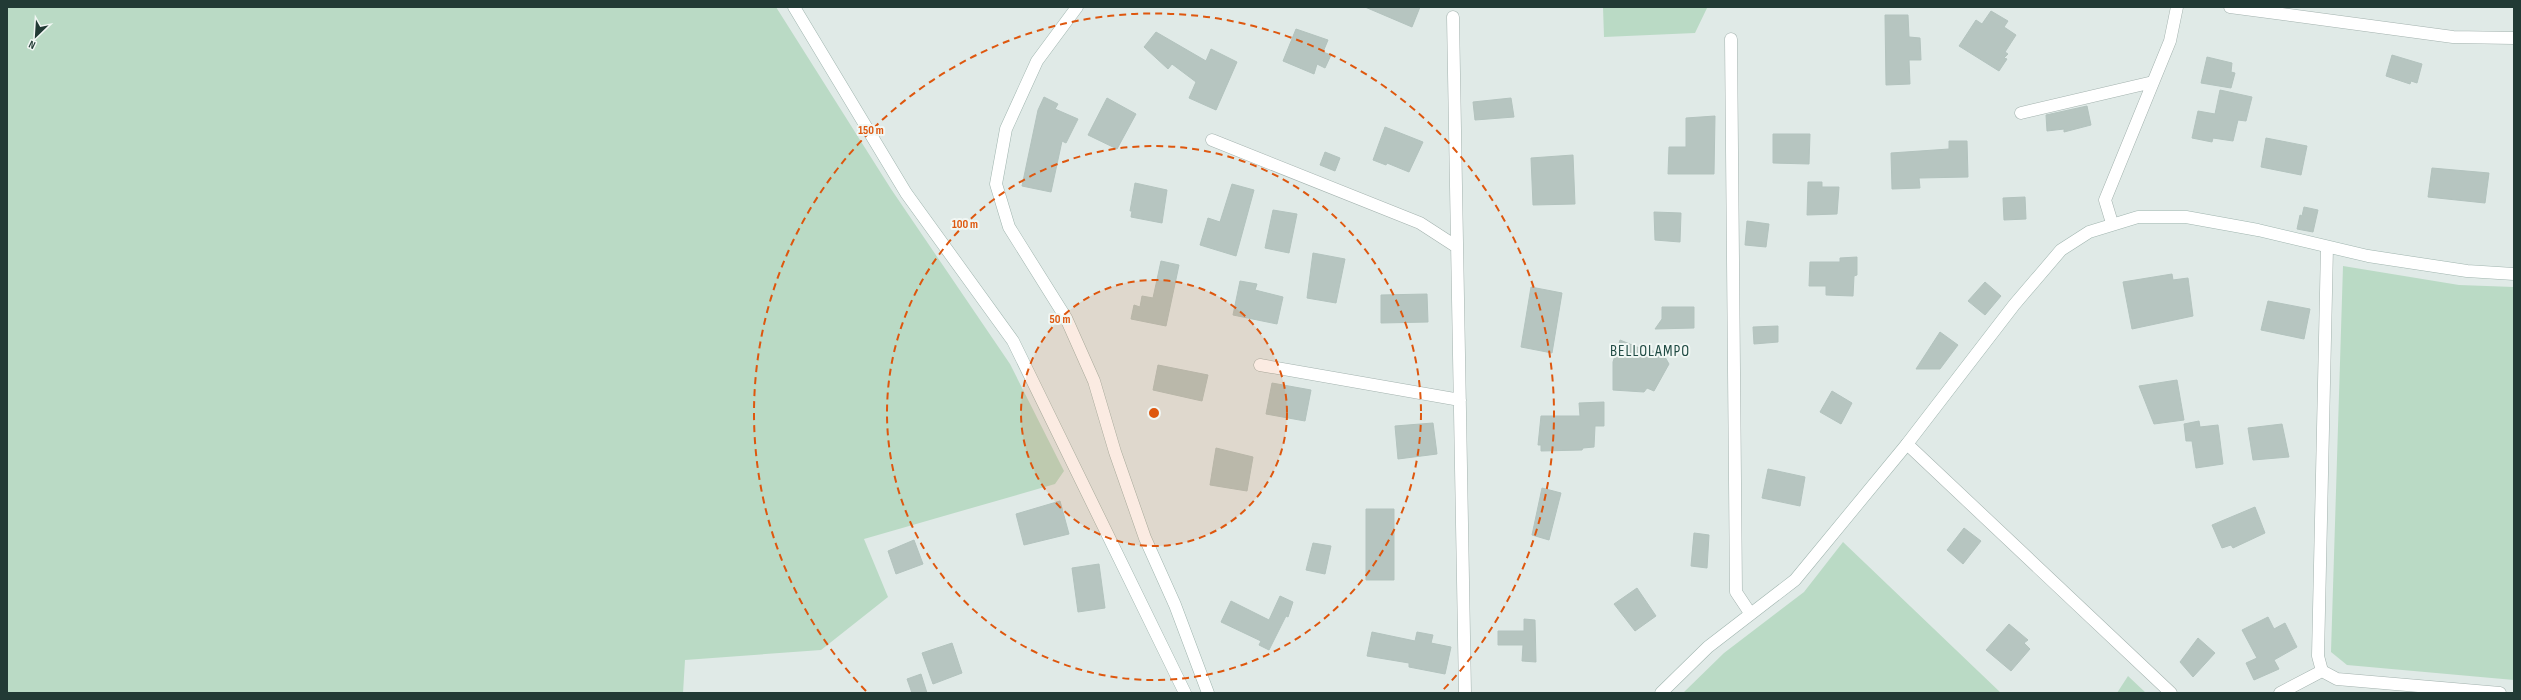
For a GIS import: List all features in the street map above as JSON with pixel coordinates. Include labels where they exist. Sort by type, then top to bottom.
[{"type":"street","points":[[794,7],[906,193],[1014,341],[1185,693]]},
{"type":"street","points":[[1077,7],[1037,61],[1006,129],[996,184],[1009,227],[1066,318],[1094,381],[1115,452],[1145,538],[1175,605],[1208,693]]},
{"type":"street","points":[[2112,223],[2106,200],[2170,41],[2177,7]]},
{"type":"street","points":[[2230,7],[2453,37],[2514,38]]},
{"type":"street","points":[[1453,17],[1466,693]]},
{"type":"street","points":[[1731,39],[1736,592],[1750,613]]},
{"type":"street","points":[[2021,113],[2154,82]]},
{"type":"street","points":[[1212,140],[1420,223],[1457,247]]},
{"type":"street","points":[[1661,693],[1708,647],[1750,613],[1795,580],[1907,444],[2014,305],[2061,250],[2089,232],[2112,223],[2138,217],[2186,217],[2368,256],[2459,270],[2514,274]]},
{"type":"street","points":[[2327,247],[2318,656],[2322,671],[2337,679],[2500,693]]},
{"type":"street","points":[[1260,365],[1460,400]]},
{"type":"street","points":[[1907,444],[2171,693]]},
{"type":"street","points":[[2280,693],[2322,671]]},
{"type":"green space","points":[[7,7],[776,7],[891,189],[1010,364],[1064,471],[1055,484],[864,539],[888,597],[821,650],[685,660],[683,693],[7,693]]},
{"type":"green space","points":[[1603,7],[1770,7],[1707,8],[1695,33],[1604,37]]},
{"type":"green space","points":[[2343,266],[2459,285],[2514,287],[2514,680],[2347,665],[2331,652]]},
{"type":"green space","points":[[1843,542],[2001,693],[1683,693],[1724,653],[1804,592]]},
{"type":"green space","points":[[2128,676],[2146,693],[2117,693]]},
{"type":"building","points":[[1365,7],[1420,7],[1412,27]]},
{"type":"building","points":[[1991,11],[2008,21],[2004,27],[2016,35],[2005,52],[2008,54],[2004,58],[2007,59],[1999,71],[1959,46],[1976,20],[1982,24]]},
{"type":"building","points":[[1885,15],[1908,15],[1909,37],[1920,38],[1921,60],[1909,60],[1910,84],[1886,85]]},
{"type":"building","points":[[1296,29],[1328,40],[1323,52],[1331,55],[1325,68],[1317,64],[1314,74],[1283,61]]},
{"type":"building","points":[[1156,32],[1206,61],[1211,49],[1237,62],[1216,110],[1189,98],[1196,82],[1172,64],[1168,69],[1144,47]]},
{"type":"building","points":[[2392,55],[2422,64],[2417,83],[2411,81],[2410,84],[2386,76]]},
{"type":"building","points":[[2207,57],[2232,63],[2231,72],[2235,73],[2231,88],[2201,83]]},
{"type":"building","points":[[2220,90],[2252,97],[2246,121],[2238,120],[2233,141],[2213,138],[2212,142],[2192,138],[2198,111],[2215,114]]},
{"type":"building","points":[[1044,97],[1058,104],[1055,109],[1078,119],[1066,143],[1062,141],[1051,192],[1022,186],[1038,110]]},
{"type":"building","points":[[1107,98],[1136,114],[1117,149],[1088,135]]},
{"type":"building","points":[[1511,98],[1514,117],[1475,120],[1473,102]]},
{"type":"building","points":[[2087,106],[2091,125],[2064,132],[2064,129],[2047,131],[2046,115]]},
{"type":"building","points":[[1715,116],[1714,174],[1668,174],[1669,147],[1686,147],[1686,118]]},
{"type":"building","points":[[1385,127],[1423,142],[1409,172],[1387,163],[1386,165],[1373,160]]},
{"type":"building","points":[[1773,134],[1810,134],[1809,164],[1773,163]]},
{"type":"building","points":[[2266,138],[2307,146],[2301,175],[2261,167]]},
{"type":"building","points":[[1949,141],[1967,141],[1968,177],[1919,178],[1920,188],[1892,189],[1891,153],[1949,149]]},
{"type":"building","points":[[1325,152],[1340,158],[1335,171],[1320,165]]},
{"type":"building","points":[[1573,155],[1575,204],[1533,205],[1531,158]]},
{"type":"building","points":[[2432,168],[2489,173],[2485,203],[2428,197]]},
{"type":"building","points":[[1808,182],[1822,182],[1822,187],[1839,187],[1837,214],[1807,215]]},
{"type":"building","points":[[1135,183],[1167,190],[1162,223],[1131,217],[1132,211],[1130,211]]},
{"type":"building","points":[[1232,184],[1254,190],[1236,256],[1200,245],[1208,218],[1220,222]]},
{"type":"building","points":[[2025,197],[2026,219],[2004,220],[2003,198]]},
{"type":"building","points":[[2304,207],[2318,210],[2313,232],[2297,229],[2300,215],[2302,216]]},
{"type":"building","points":[[1273,210],[1297,214],[1289,253],[1265,248]]},
{"type":"building","points":[[1654,212],[1681,213],[1680,242],[1655,240]]},
{"type":"building","points":[[1747,221],[1769,224],[1766,247],[1745,245]]},
{"type":"building","points":[[1313,253],[1345,259],[1336,303],[1307,298]]},
{"type":"building","points":[[1857,257],[1857,275],[1854,276],[1853,296],[1826,295],[1826,286],[1809,286],[1810,262],[1840,262],[1840,258]]},
{"type":"building","points":[[1161,261],[1179,265],[1166,326],[1131,319],[1134,305],[1140,307],[1142,296],[1153,298]]},
{"type":"building","points":[[2172,274],[2173,280],[2188,278],[2193,316],[2132,329],[2123,282]]},
{"type":"building","points":[[1240,281],[1257,284],[1255,290],[1283,297],[1277,324],[1233,315]]},
{"type":"building","points":[[1985,282],[2001,296],[1985,315],[1968,301]]},
{"type":"building","points":[[1531,287],[1562,293],[1552,353],[1521,347]]},
{"type":"building","points":[[1427,294],[1428,322],[1381,323],[1381,295]]},
{"type":"building","points":[[2268,301],[2310,309],[2304,339],[2261,330]]},
{"type":"building","points":[[1662,307],[1694,307],[1694,328],[1655,329],[1662,319]]},
{"type":"building","points":[[1778,326],[1778,342],[1754,344],[1753,327]]},
{"type":"building","points":[[1940,332],[1958,345],[1940,369],[1916,369]]},
{"type":"building","points":[[1620,340],[1642,349],[1643,346],[1665,357],[1669,364],[1654,391],[1647,388],[1644,392],[1613,390],[1613,362]]},
{"type":"building","points":[[1158,365],[1208,375],[1202,401],[1153,390]]},
{"type":"building","points":[[2177,380],[2184,420],[2154,424],[2139,386]]},
{"type":"building","points":[[1272,383],[1311,390],[1305,421],[1266,414]]},
{"type":"building","points":[[1832,391],[1852,403],[1841,424],[1820,412]]},
{"type":"building","points":[[1604,402],[1604,426],[1595,426],[1594,447],[1583,448],[1582,450],[1541,451],[1541,445],[1538,445],[1541,416],[1580,416],[1579,403]]},
{"type":"building","points":[[2199,421],[2200,427],[2218,425],[2223,464],[2196,468],[2192,441],[2186,441],[2184,424]]},
{"type":"building","points":[[1433,423],[1437,454],[1398,459],[1395,426]]},
{"type":"building","points":[[2282,424],[2289,457],[2253,460],[2248,428]]},
{"type":"building","points":[[1216,448],[1253,457],[1247,491],[1210,485]]},
{"type":"building","points":[[1768,469],[1805,477],[1800,506],[1762,498]]},
{"type":"building","points":[[1542,488],[1561,493],[1549,540],[1532,535]]},
{"type":"building","points":[[1060,501],[1069,534],[1024,545],[1016,514]]},
{"type":"building","points":[[2255,507],[2265,533],[2233,548],[2231,545],[2222,548],[2212,525]]},
{"type":"building","points":[[1366,509],[1394,509],[1394,580],[1366,580]]},
{"type":"building","points":[[1964,528],[1981,541],[1963,564],[1947,550]]},
{"type":"building","points":[[1694,533],[1709,535],[1707,568],[1691,566]]},
{"type":"building","points":[[914,540],[923,564],[896,574],[888,551]]},
{"type":"building","points":[[1313,543],[1331,546],[1325,574],[1306,570]]},
{"type":"building","points":[[1099,564],[1105,608],[1078,612],[1072,568]]},
{"type":"building","points":[[1637,588],[1656,616],[1635,631],[1614,604]]},
{"type":"building","points":[[1280,596],[1293,602],[1288,617],[1286,616],[1269,650],[1259,645],[1261,641],[1221,622],[1231,601],[1269,620]]},
{"type":"building","points":[[2268,617],[2274,629],[2285,623],[2297,647],[2274,660],[2279,669],[2254,680],[2246,663],[2257,658],[2242,630]]},
{"type":"building","points":[[1524,619],[1535,620],[1536,662],[1522,661],[1523,645],[1498,645],[1498,631],[1524,631]]},
{"type":"building","points":[[2009,624],[2028,640],[2024,643],[2030,649],[2011,671],[1986,650]]},
{"type":"building","points":[[1372,632],[1415,641],[1417,632],[1433,635],[1431,643],[1451,647],[1445,674],[1409,667],[1409,663],[1367,656]]},
{"type":"building","points":[[2198,638],[2215,653],[2193,677],[2180,662]]},
{"type":"building","points":[[952,643],[962,673],[933,684],[922,653]]},
{"type":"building","points":[[921,674],[927,693],[912,693],[907,679]]},
{"type":"district","name":"BELLOLAMPO","points":[[1650,351]]}]
